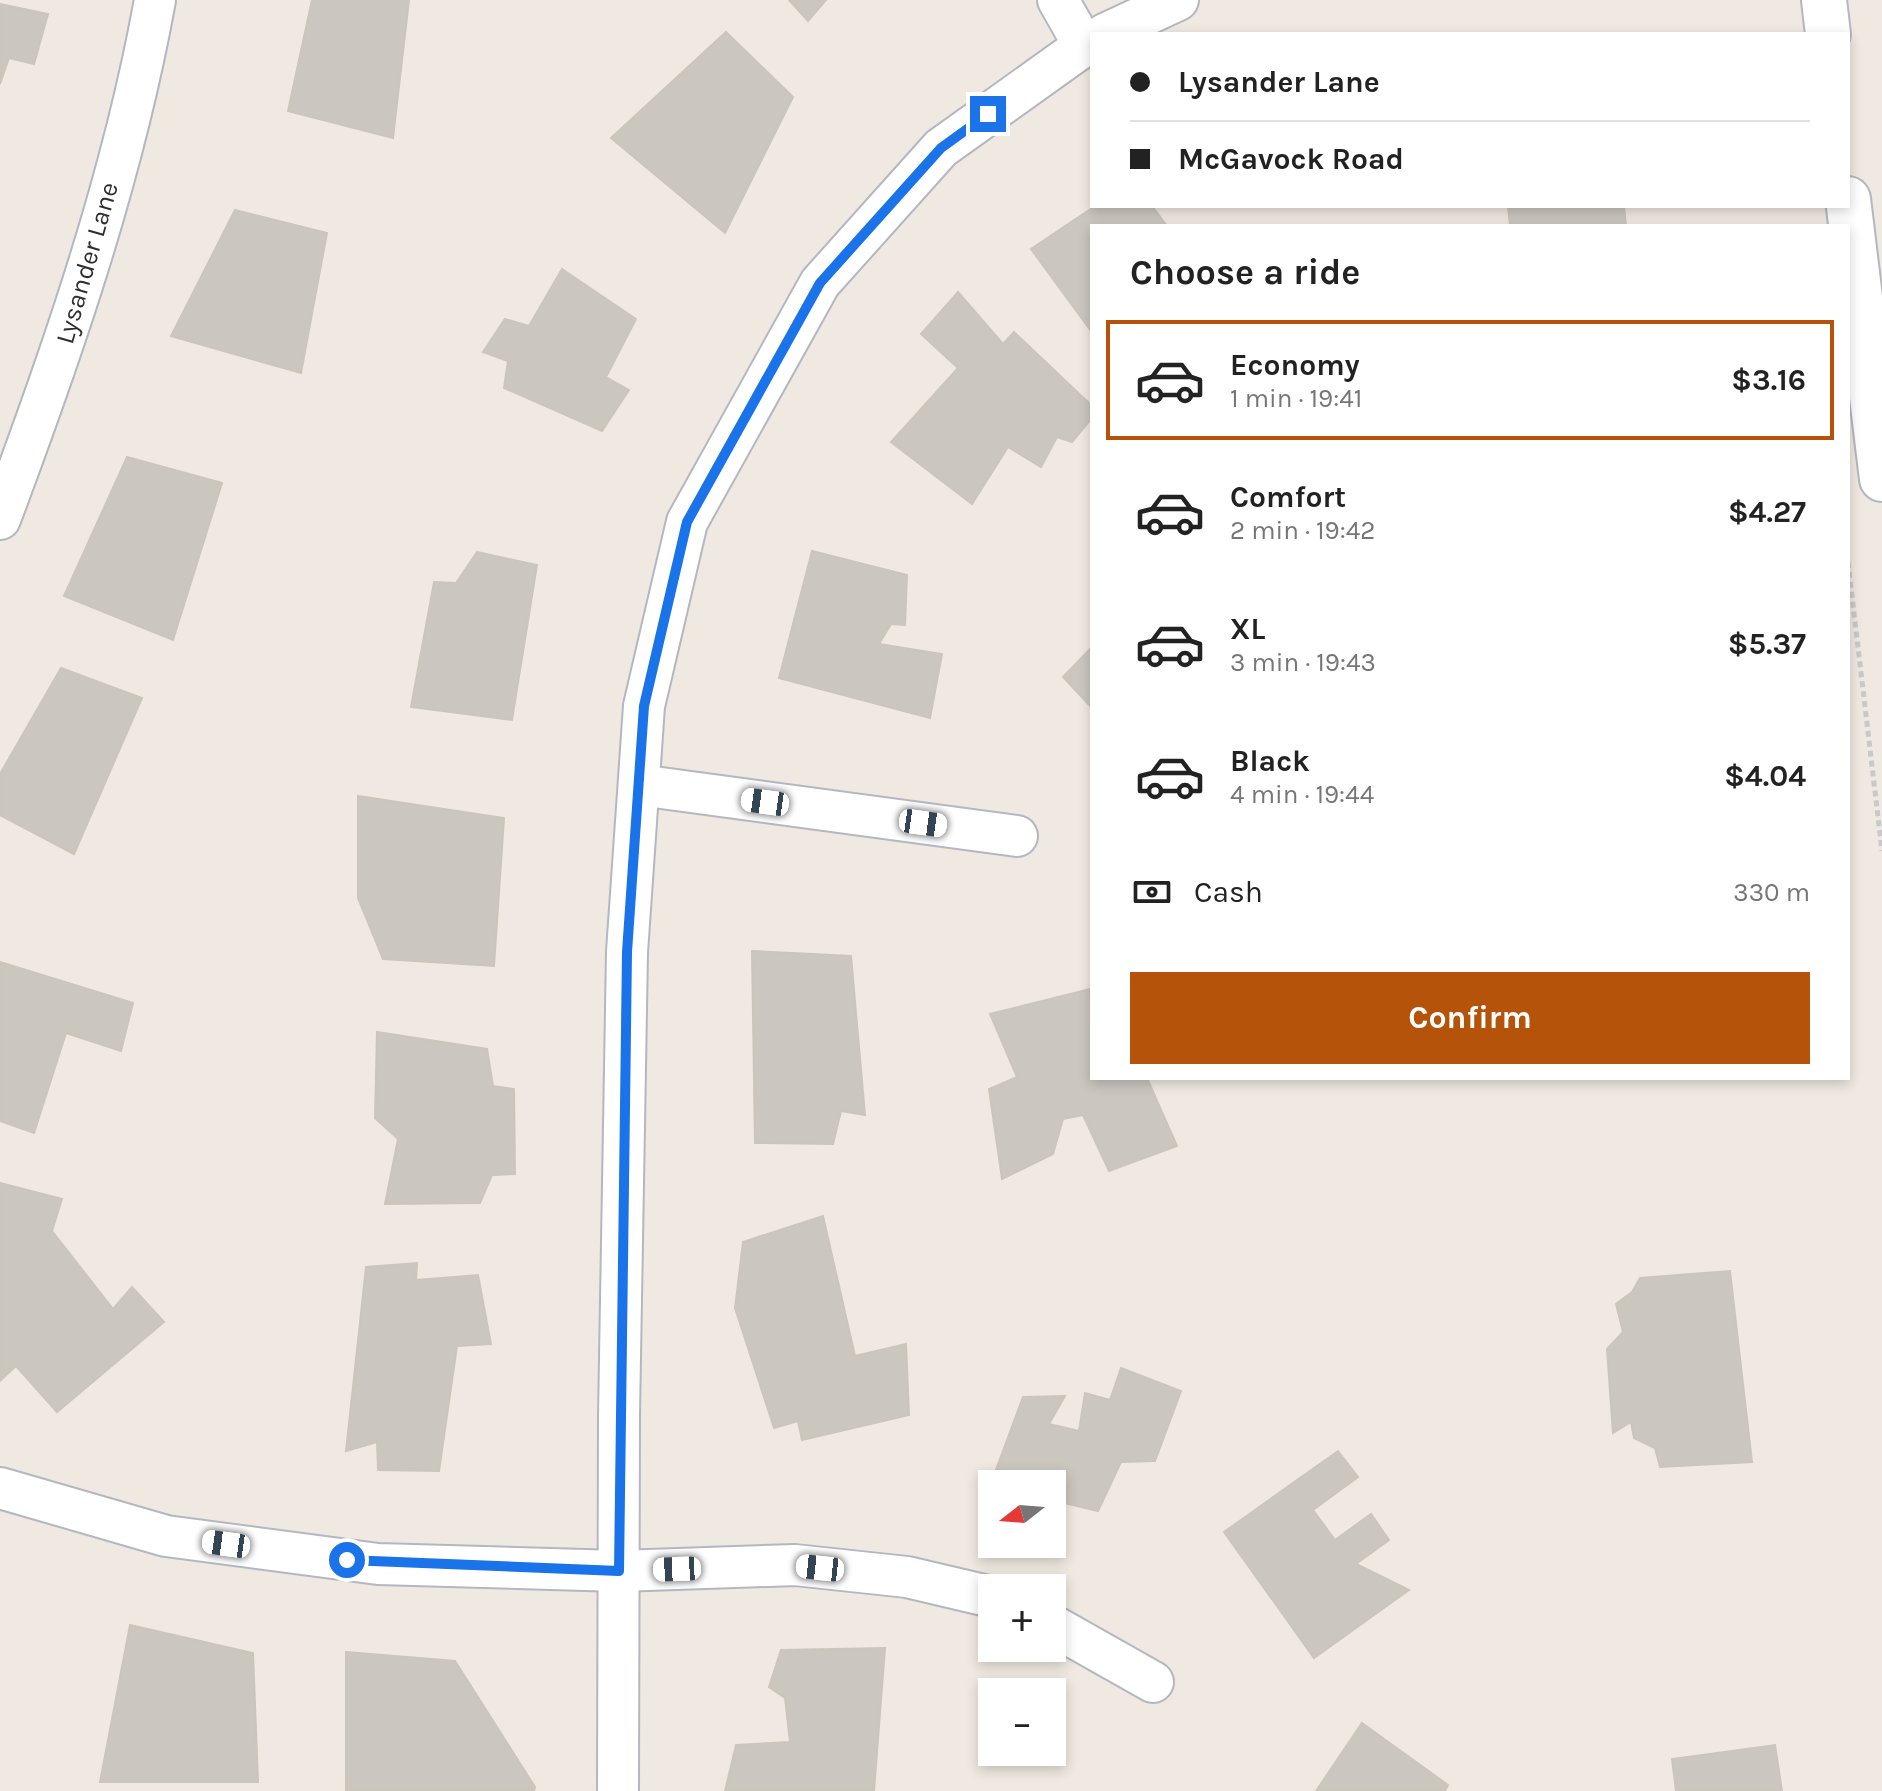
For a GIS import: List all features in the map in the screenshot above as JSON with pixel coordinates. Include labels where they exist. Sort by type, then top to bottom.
[{"type":"main road","points":[[1824,0],[1828,32]]},
{"type":"main road","points":[[1849,208],[1882,479]]},
{"type":"street","name":"Lysander Lane","points":[[0,519],[60,358],[142,71],[155,0]]},
{"type":"street","points":[[1058,0],[1090,37]]},
{"type":"street","points":[[1110,32],[1178,0]]},
{"type":"street","points":[[618,1791],[627,952],[644,706],[687,522],[820,283],[941,148],[1090,42]]},
{"type":"street","points":[[639,785],[1017,836]]},
{"type":"street","points":[[0,1488],[166,1536],[378,1564],[619,1571],[795,1565],[907,1577],[978,1594]]},
{"type":"street","points":[[1066,1633],[1153,1682]]},
{"type":"path","points":[[1850,579],[1882,851]]},
{"type":"building","points":[[312,0],[409,0],[393,138],[288,111]]},
{"type":"building","points":[[789,0],[826,0],[808,21]]},
{"type":"building","points":[[0,4],[48,14],[34,64],[9,58],[0,84]]},
{"type":"building","points":[[726,32],[793,97],[725,233],[611,138]]},
{"type":"building","points":[[1092,208],[1154,208],[1166,224],[1090,224],[1090,330],[1031,249]]},
{"type":"building","points":[[1508,208],[1624,208],[1626,224],[1510,224]]},
{"type":"building","points":[[235,210],[327,233],[301,373],[171,336]]},
{"type":"building","points":[[562,269],[636,319],[606,377],[629,390],[602,431],[504,388],[508,361],[483,352],[505,319],[529,326]]},
{"type":"building","points":[[958,292],[1003,344],[1014,332],[1090,404],[1090,420],[1072,442],[1057,437],[1041,467],[1008,447],[972,504],[891,442],[958,368],[921,334]]},
{"type":"building","points":[[127,457],[222,483],[173,640],[64,596]]},
{"type":"building","points":[[812,551],[907,575],[905,625],[891,624],[879,644],[942,654],[930,718],[779,678]]},
{"type":"building","points":[[477,552],[537,565],[512,720],[411,707],[434,582],[456,583]]},
{"type":"building","points":[[1090,649],[1090,706],[1063,677]]},
{"type":"building","points":[[61,668],[142,698],[74,854],[0,815],[0,774]]},
{"type":"building","points":[[358,796],[504,818],[494,966],[383,959],[358,898]]},
{"type":"building","points":[[752,951],[851,956],[865,1115],[841,1111],[833,1144],[755,1143]]},
{"type":"building","points":[[0,962],[133,1003],[121,1051],[66,1033],[34,1133],[0,1121]]},
{"type":"building","points":[[1090,989],[1090,1080],[1148,1080],[1177,1146],[1109,1171],[1083,1115],[1063,1119],[1053,1154],[1002,1179],[989,1089],[1017,1077],[990,1014]]},
{"type":"building","points":[[377,1032],[487,1049],[493,1086],[514,1089],[515,1174],[492,1175],[480,1203],[385,1204],[398,1139],[375,1118]]},
{"type":"building","points":[[0,1183],[62,1199],[52,1231],[113,1309],[132,1287],[164,1322],[57,1412],[16,1366],[0,1381]]},
{"type":"building","points":[[823,1216],[855,1356],[906,1344],[909,1415],[802,1440],[798,1421],[774,1428],[735,1308],[743,1242]]},
{"type":"building","points":[[417,1263],[416,1280],[478,1275],[491,1344],[457,1346],[439,1471],[378,1470],[377,1442],[346,1451],[366,1267]]},
{"type":"building","points":[[1730,1271],[1752,1462],[1660,1467],[1655,1448],[1634,1438],[1631,1422],[1613,1433],[1607,1349],[1623,1332],[1616,1304],[1632,1292],[1640,1278]]},
{"type":"building","points":[[1121,1368],[1181,1391],[1155,1461],[1121,1462],[1098,1511],[1066,1503],[1066,1470],[996,1470],[1023,1397],[1065,1396],[1049,1424],[1079,1431],[1085,1393],[1110,1400]]},
{"type":"building","points":[[1338,1451],[1358,1477],[1313,1510],[1335,1540],[1371,1514],[1389,1540],[1356,1564],[1409,1590],[1314,1658],[1224,1532]]},
{"type":"building","points":[[130,1625],[253,1653],[258,1782],[100,1782]]},
{"type":"building","points":[[885,1648],[874,1791],[725,1791],[736,1745],[790,1742],[785,1698],[769,1687],[781,1650]]},
{"type":"building","points":[[346,1652],[455,1661],[535,1787],[534,1791],[346,1791]]},
{"type":"building","points":[[1362,1723],[1448,1785],[1445,1791],[1316,1791]]},
{"type":"building","points":[[1775,1745],[1782,1791],[1676,1791],[1672,1759]]},
{"type":"route","points":[[347,1560],[378,1564],[619,1571],[627,952],[644,706],[687,522],[820,283],[941,148],[988,114]]}]
